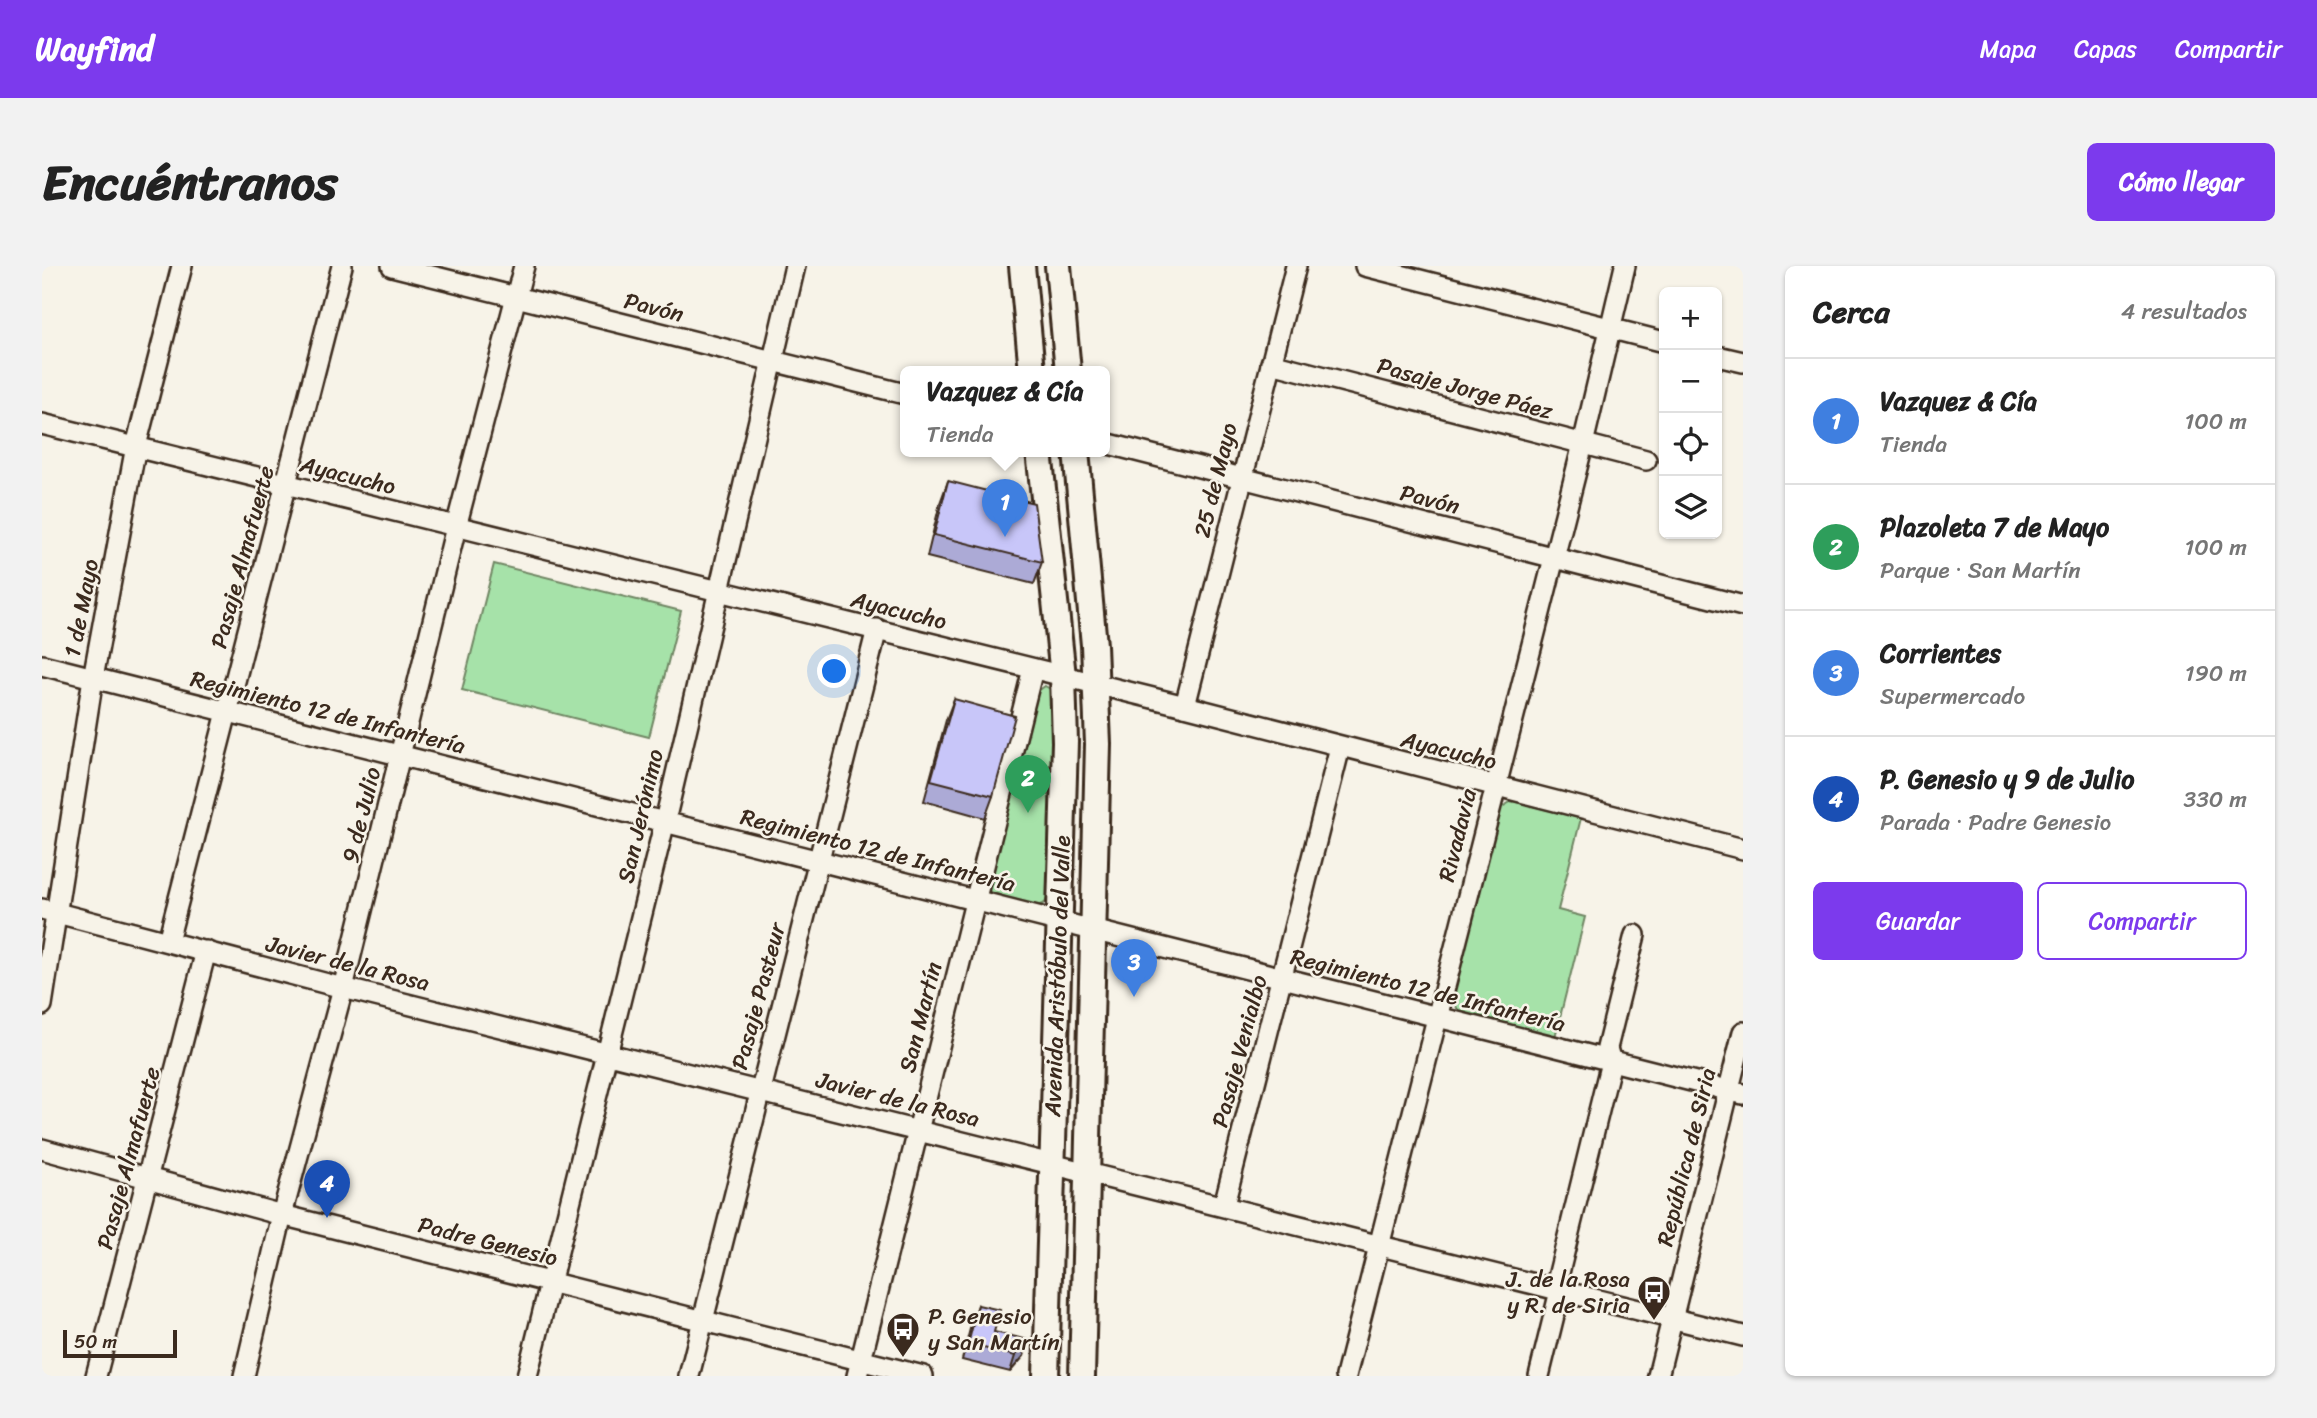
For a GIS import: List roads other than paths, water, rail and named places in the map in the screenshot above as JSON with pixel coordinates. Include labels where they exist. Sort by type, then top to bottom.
[{"type":"main road","points":[[1022,266],[1032,366]]},
{"type":"main road","points":[[1058,266],[1068,366]]},
{"type":"main road","name":"Avenida Aristóbulo del Valle","points":[[1040,457],[1063,676],[1065,742],[1046,1376]]},
{"type":"main road","name":"Avenida Aristóbulo del Valle","points":[[1077,457],[1097,685],[1095,930],[1082,1376]]},
{"type":"street","name":"1 de Mayo","points":[[42,1005],[48,911],[136,446],[182,266]]},
{"type":"street","name":"Pasaje Almafuerte","points":[[168,941],[342,266]]},
{"type":"street","name":"Pavón","points":[[392,266],[900,393]]},
{"type":"street","name":"9 de Julio","points":[[244,1376],[282,1215],[343,988],[456,527],[524,266]]},
{"type":"street","name":"San Jerónimo","points":[[527,1376],[665,821],[795,266]]},
{"type":"street","name":"25 de Mayo","points":[[1185,706],[1296,266]]},
{"type":"street","points":[[1365,266],[1659,341]]},
{"type":"street","name":"Rivadavia","points":[[1346,1376],[1583,444],[1625,266]]},
{"type":"street","points":[[1722,357],[1743,362]]},
{"type":"street","name":"Pasaje Jorge Páez","points":[[1271,363],[1646,460]]},
{"type":"street","name":"Ayacucho","points":[[42,424],[877,629],[1743,849]]},
{"type":"street","name":"Pavón","points":[[1110,444],[1743,606]]},
{"type":"street","name":"Pasaje Pasteur","points":[[689,1376],[758,1090],[877,629]]},
{"type":"street","name":"Regimiento 12 de Infantería","points":[[42,665],[1735,1093]]},
{"type":"street","name":"San Martín","points":[[859,1368],[1032,669]]},
{"type":"street","name":"Pasaje Venialbo","points":[[1224,1205],[1284,979],[1340,747]]},
{"type":"street","name":"Javier de la Rosa","points":[[48,911],[343,988],[1089,1171],[1743,1336]]},
{"type":"street","points":[[1539,1376],[1560,1291],[1558,1277],[1611,1062],[1606,1048],[1635,935]]},
{"type":"street","name":"Pasaje Almafuerte","points":[[96,1376],[206,951]]},
{"type":"street","name":"República de Siria","points":[[1658,1376],[1671,1318],[1735,1093],[1743,1032]]},
{"type":"street","name":"Padre Genesio","points":[[42,1149],[282,1215],[702,1320],[859,1368],[923,1376]]},
{"type":"place","name":"Vazquez & Cía","points":[[1005,537]]},
{"type":"place","name":"Plazoleta 7 de Mayo","points":[[1028,813]]},
{"type":"place","name":"Corrientes","points":[[1134,997]]},
{"type":"place","name":"P. Genesio y 9 de Julio","points":[[327,1218]]},
{"type":"place","name":"J. de la Rosa y R. de Siria","points":[[1654,1322]]},
{"type":"place","name":"P. Genesio y San Martín","points":[[903,1359]]}]
